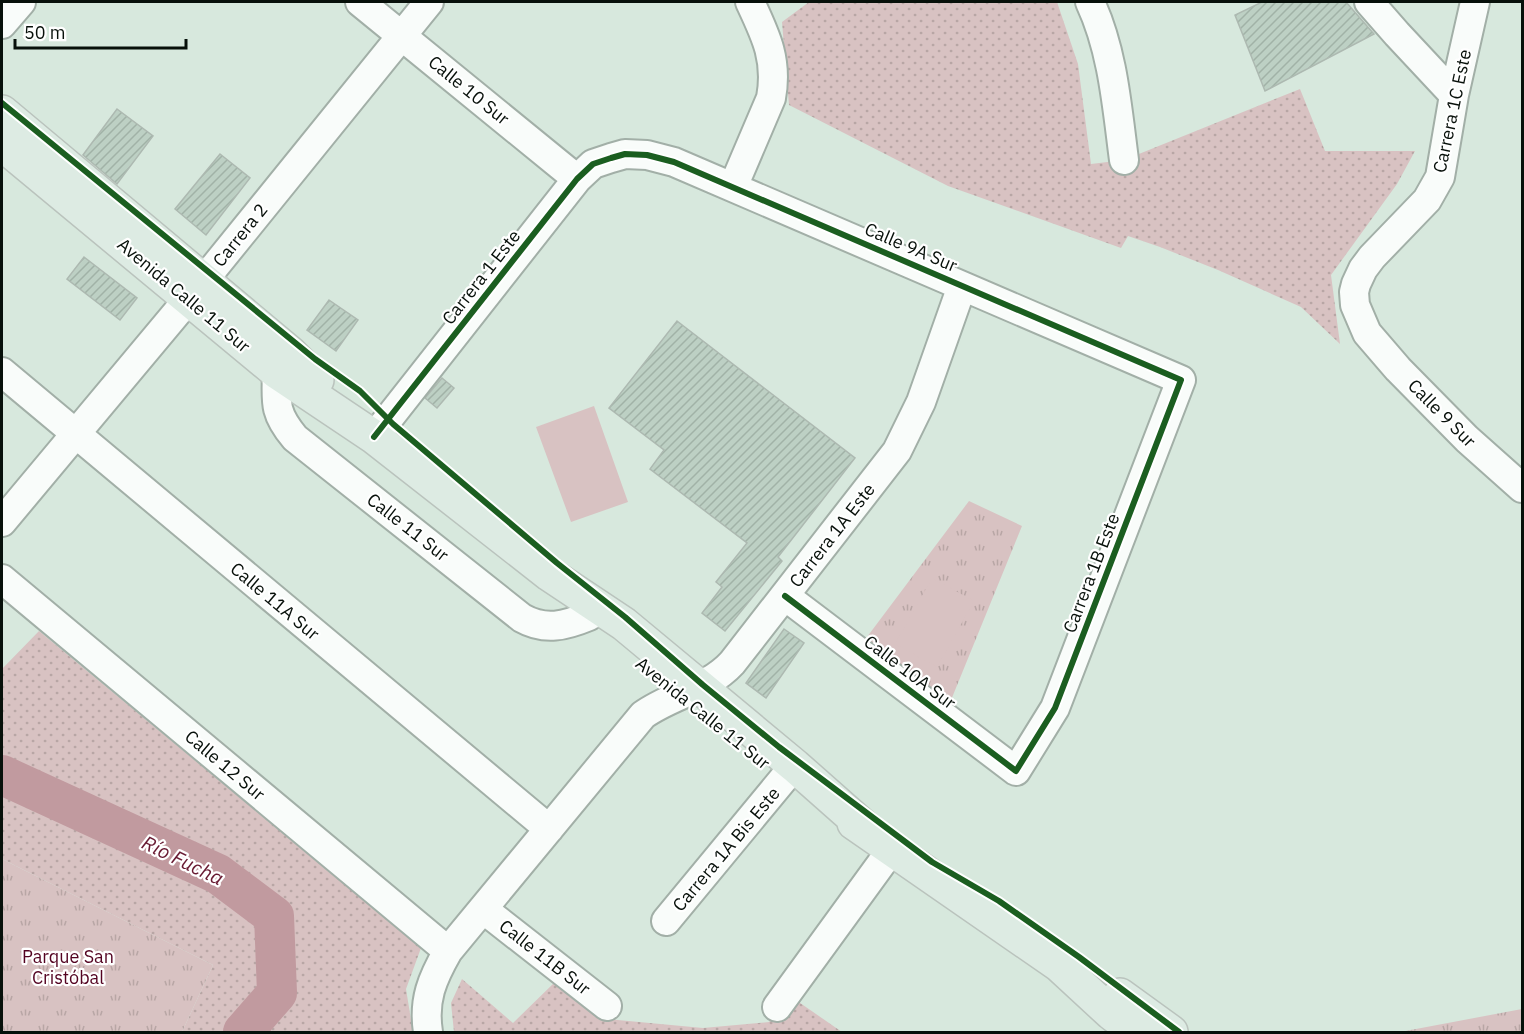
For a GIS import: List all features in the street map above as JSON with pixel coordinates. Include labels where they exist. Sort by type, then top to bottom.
[{"type":"main road","name":"Avenida Calle 11 Sur","points":[[2,112],[196,289],[277,372],[374,437],[549,574],[624,624],[772,769],[1059,965],[1111,1013],[1136,1032]]},
{"type":"main road","name":"Avenida Calle 11 Sur","points":[[2,144],[196,289],[290,353],[374,437]]},
{"type":"main road","name":"Avenida Calle 11 Sur","points":[[549,574],[612,641],[690,691],[795,766],[882,842]]},
{"type":"main road","name":"Avenida Calle 11 Sur","points":[[1059,965],[1124,997],[1171,1032]]},
{"type":"street","points":[[2,24],[21,2]]},
{"type":"street","name":"Calle 10 Sur","points":[[360,2],[578,179]]},
{"type":"street","name":"Carrera 2","points":[[2,522],[196,289],[429,2]]},
{"type":"street","points":[[733,188],[771,98],[774,82],[774,66],[763,31],[750,2]]},
{"type":"street","points":[[1090,2],[1108,55],[1124,160]]},
{"type":"street","points":[[1369,2],[1454,95]]},
{"type":"street","name":"Carrera 1C Este","points":[[1366,333],[1355,305],[1356,284],[1363,268],[1421,206],[1440,177],[1454,95],[1475,2]]},
{"type":"street","name":"Carrera 1 Este","points":[[374,437],[578,179],[593,164],[625,154]]},
{"type":"street","name":"Calle 9A Sur","points":[[625,154],[647,155],[674,162],[1181,380]]},
{"type":"street","name":"Carrera 1A Este","points":[[428,1032],[426,1009],[430,991],[435,974],[448,951],[643,715],[728,668],[897,451],[921,402],[962,286]]},
{"type":"street","name":"Calle 9 Sur","points":[[1366,333],[1467,439],[1522,488]]},
{"type":"street","name":"Calle 11A Sur","points":[[2,372],[549,829]]},
{"type":"street","name":"Calle 11 Sur","points":[[277,372],[276,406],[280,418],[295,438],[522,618],[542,625],[568,625],[589,616]]},
{"type":"street","name":"Carrera 1B Este","points":[[1016,771],[1055,708],[1181,380]]},
{"type":"street","name":"Calle 12 Sur","points":[[2,579],[448,951]]},
{"type":"street","name":"Calle 10A Sur","points":[[785,596],[1016,771]]},
{"type":"street","name":"Carrera 1A Bis Este","points":[[666,921],[785,777]]},
{"type":"street","points":[[777,1007],[882,842]]},
{"type":"street","name":"Calle 11B Sur","points":[[483,909],[607,1006]]},
{"type":"green space","points":[[809,2],[1057,2],[1078,64],[1091,164],[1124,160],[1300,89],[1325,151],[1415,151],[1397,184],[1331,275],[1340,344],[1301,307],[1218,270],[1128,236],[1121,248],[948,186],[789,105],[782,22]]},
{"type":"green space","points":[[594,406],[628,502],[571,522],[536,427]]},
{"type":"green space","points":[[969,501],[1022,526],[949,705],[861,645]]},
{"type":"green space","points":[[932,578],[974,601],[937,667],[895,644]]},
{"type":"green space","points":[[39,631],[421,948],[406,989],[413,1032],[182,1032],[213,965],[2,859],[2,669]]},
{"type":"green space","name":"Parque San Cristóbal","points":[[2,859],[213,965],[182,1032],[2,1032]]},
{"type":"green space","points":[[462,979],[513,1023],[556,981],[607,1019],[703,1028],[769,1022],[790,996],[842,1032],[454,1032],[451,1003]]},
{"type":"green space","points":[[1522,1009],[1522,1032],[1400,1032]]},
{"type":"building","points":[[1262,2],[1346,2],[1374,34],[1265,91],[1235,15]]},
{"type":"building","points":[[117,109],[153,136],[117,184],[83,155]]},
{"type":"building","points":[[220,154],[250,178],[206,235],[175,209]]},
{"type":"building","points":[[84,257],[137,298],[120,320],[67,279]]},
{"type":"building","points":[[329,300],[358,320],[336,351],[307,330]]},
{"type":"building","points":[[677,321],[855,458],[778,557],[782,561],[725,631],[702,613],[722,587],[716,582],[747,543],[650,469],[664,450],[609,408]]},
{"type":"building","points":[[442,378],[454,388],[437,408],[425,398]]},
{"type":"building","points":[[784,629],[804,643],[766,698],[746,683]]},
{"type":"waterway","name":"Río Fucha","points":[[2,775],[218,874],[274,916],[277,993],[243,1032]]},
{"type":"cycle path","points":[[2,103],[315,359],[360,391],[393,424],[779,747],[932,862],[999,901],[1179,1032]]},
{"type":"cycle path","points":[[374,437],[577,179],[593,164],[625,154],[647,155],[674,162],[1181,380],[1055,708],[1016,771],[785,596]]}]
